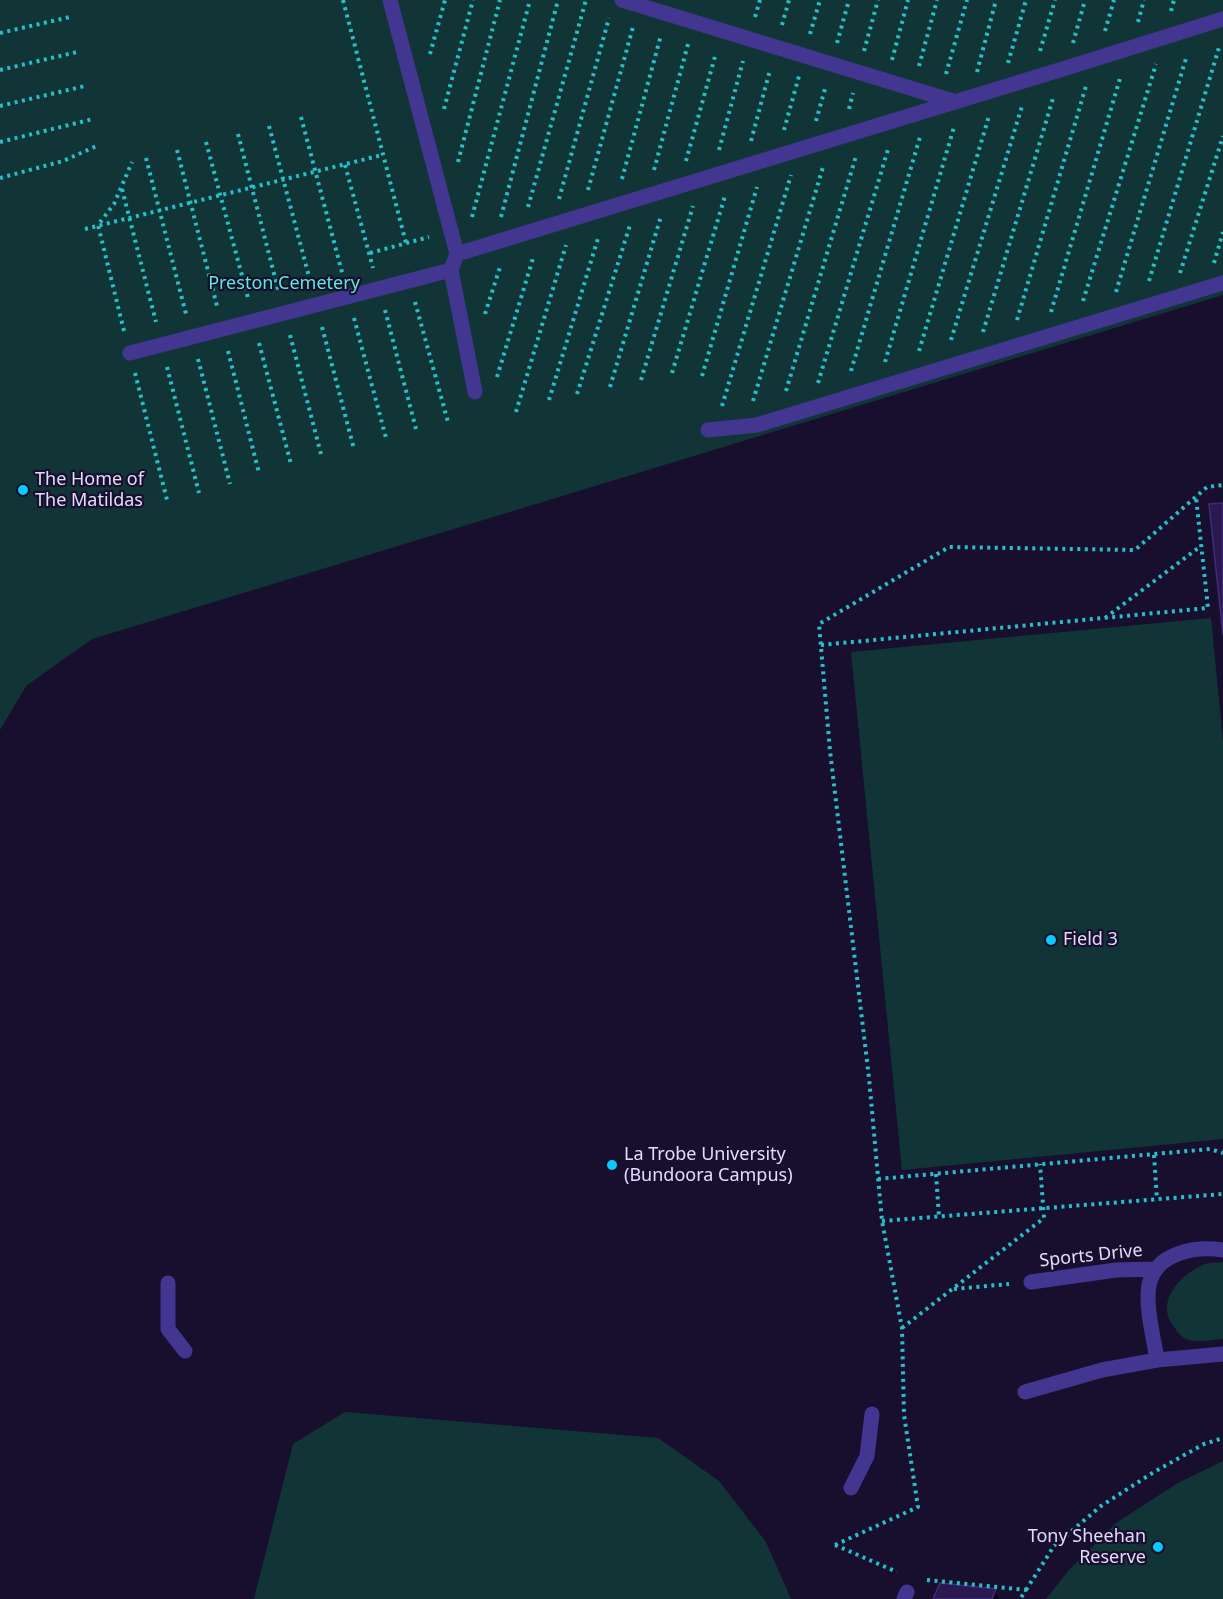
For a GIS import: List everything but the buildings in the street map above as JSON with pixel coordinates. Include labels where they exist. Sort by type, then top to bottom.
[{"type":"lane","points":[[390,0],[450,232],[460,253]]},
{"type":"lane","points":[[617,4],[639,5],[940,97],[962,100]]},
{"type":"lane","points":[[476,392],[451,270],[460,253],[1195,28],[1222,25]]},
{"type":"lane","points":[[130,353],[451,270]]},
{"type":"lane","points":[[711,430],[757,425],[1223,283]]},
{"type":"lane","name":"Sports Drive","points":[[1157,1360],[1149,1305],[1149,1284],[1156,1269],[1167,1259],[1182,1252],[1207,1248],[1223,1250]]},
{"type":"lane","name":"Sports Drive","points":[[1031,1281],[1116,1270],[1156,1269]]},
{"type":"lane","points":[[168,1282],[168,1329],[185,1352]]},
{"type":"lane","points":[[1025,1392],[1102,1370],[1157,1360],[1223,1354]]},
{"type":"lane","points":[[851,1488],[867,1456],[872,1414]]},
{"type":"path","points":[[343,0],[406,243]]},
{"type":"path","points":[[443,113],[473,0]]},
{"type":"path","points":[[457,168],[500,0]]},
{"type":"path","points":[[460,253],[530,0]]},
{"type":"path","points":[[508,238],[558,0]]},
{"type":"path","points":[[483,322],[586,0]]},
{"type":"path","points":[[641,380],[760,0]]},
{"type":"path","points":[[672,373],[739,168],[789,0]]},
{"type":"path","points":[[886,80],[908,0]]},
{"type":"path","points":[[913,88],[937,0]]},
{"type":"path","points":[[940,97],[967,0]]},
{"type":"path","points":[[877,388],[962,100],[996,0]]},
{"type":"path","points":[[911,378],[1026,0]]},
{"type":"path","points":[[943,368],[1055,0]]},
{"type":"path","points":[[975,358],[1058,84],[1066,68],[1085,0]]},
{"type":"path","points":[[1043,338],[1144,0]]},
{"type":"path","points":[[1074,329],[1174,0]]},
{"type":"path","points":[[494,387],[617,4]]},
{"type":"path","points":[[516,412],[578,217],[639,5]]},
{"type":"path","points":[[549,400],[611,207],[667,13]]},
{"type":"path","points":[[0,33],[69,16]]},
{"type":"path","points":[[577,394],[642,197],[694,22]]},
{"type":"path","points":[[1140,309],[1222,25]]},
{"type":"path","points":[[1108,318],[1195,28]]},
{"type":"path","points":[[610,387],[722,30]]},
{"type":"path","points":[[0,70],[77,52]]},
{"type":"path","points":[[1009,348],[1090,72],[1098,58]]},
{"type":"path","points":[[0,106],[85,86]]},
{"type":"path","points":[[842,399],[928,110]]},
{"type":"path","points":[[0,142],[93,120]]},
{"type":"path","points":[[810,409],[897,120]]},
{"type":"path","points":[[269,126],[354,449]]},
{"type":"path","points":[[778,418],[864,130]]},
{"type":"path","points":[[1172,299],[1223,136]]},
{"type":"path","points":[[745,426],[831,140]]},
{"type":"path","points":[[0,178],[63,161],[99,145]]},
{"type":"path","points":[[711,430],[793,168],[796,151]]},
{"type":"path","points":[[85,229],[382,155]]},
{"type":"path","points":[[702,376],[765,160]]},
{"type":"path","points":[[98,225],[114,204],[132,162]]},
{"type":"path","points":[[369,253],[450,232]]},
{"type":"path","points":[[409,281],[448,422]]},
{"type":"path","points":[[904,1574],[835,1545],[918,1507],[904,1415],[902,1328],[882,1221],[869,1078],[830,751],[819,624],[949,547],[1135,550],[1207,487],[1223,485]]},
{"type":"path","points":[[821,645],[1208,608],[1196,497]]},
{"type":"path","points":[[1104,618],[1201,546]]},
{"type":"path","points":[[878,1179],[1210,1149],[1223,1153]]},
{"type":"path","points":[[1154,1155],[1157,1200]]},
{"type":"path","points":[[902,1328],[1044,1218],[1040,1164]]},
{"type":"path","points":[[936,1174],[939,1217]]},
{"type":"path","points":[[882,1221],[1223,1194]]},
{"type":"path","points":[[953,1289],[1031,1281]]},
{"type":"path","points":[[1020,1599],[1054,1546],[1101,1506],[1204,1444],[1223,1438]]},
{"type":"path","points":[[925,1580],[1026,1590]]},
{"type":"green space","name":"Preston Cemetery","points":[[0,0],[1223,0],[1223,295],[92,639],[26,686],[0,730]]},
{"type":"green space","name":"Field 3","points":[[1211,618],[1223,741],[1223,1139],[902,1170],[851,652]]},
{"type":"green space","points":[[1223,1262],[1223,1339],[1199,1341],[1186,1339],[1177,1331],[1168,1316],[1169,1298],[1180,1281],[1196,1268],[1207,1263]]},
{"type":"green space","points":[[345,1412],[658,1438],[719,1481],[766,1542],[791,1599],[254,1599],[293,1444]]},
{"type":"green space","name":"Tony Sheehan Reserve","points":[[1223,1461],[1223,1599],[1046,1599],[1069,1570],[1116,1523],[1178,1483]]},
{"type":"place","name":"The Home of The Matildas","points":[[23,490]]},
{"type":"place","name":"Field 3","points":[[1051,940]]},
{"type":"place","name":"La Trobe University (Bundoora Campus)","points":[[612,1165]]},
{"type":"place","name":"Tony Sheehan Reserve","points":[[1158,1547]]}]
